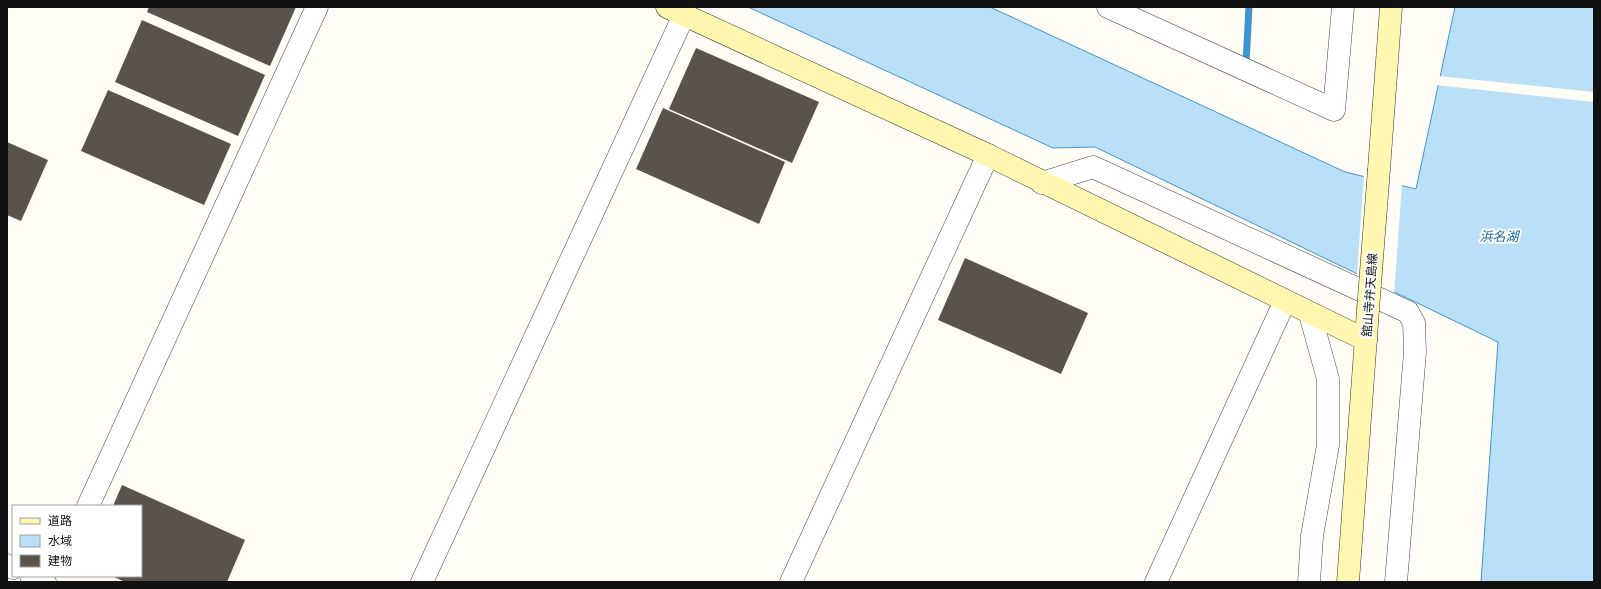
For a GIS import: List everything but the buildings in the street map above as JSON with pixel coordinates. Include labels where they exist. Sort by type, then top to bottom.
[{"type":"street","points":[[88,505],[317,7]]},
{"type":"street","points":[[1108,7],[1334,110],[1343,7]]},
{"type":"street","name":"舘山寺弁天島線","points":[[1348,582],[1391,7]]},
{"type":"street","points":[[422,582],[676,11],[988,155],[1042,183],[1366,340]]},
{"type":"street","points":[[791,582],[988,155]]},
{"type":"street","points":[[1042,183],[1093,167],[1408,312],[1414,323],[1416,352],[1396,582]]},
{"type":"street","points":[[1156,582],[1285,301]]},
{"type":"street","points":[[1309,582],[1312,536],[1328,445],[1328,379],[1310,314]]},
{"type":"street","points":[[34,577],[45,582]]},
{"type":"water","name":"浜名湖","points":[[748,7],[990,7],[1345,172],[1416,189],[1455,7],[1594,7],[1594,582],[1481,582],[1498,342],[1095,147],[1053,148]]},
{"type":"pier","points":[[1438,76],[1594,92],[1594,102],[1436,85]]},
{"type":"pier","points":[[1364,175],[1402,184],[1394,294],[1355,275],[1357,273]]},
{"type":"waterway","points":[[1246,63],[1249,7]]}]
